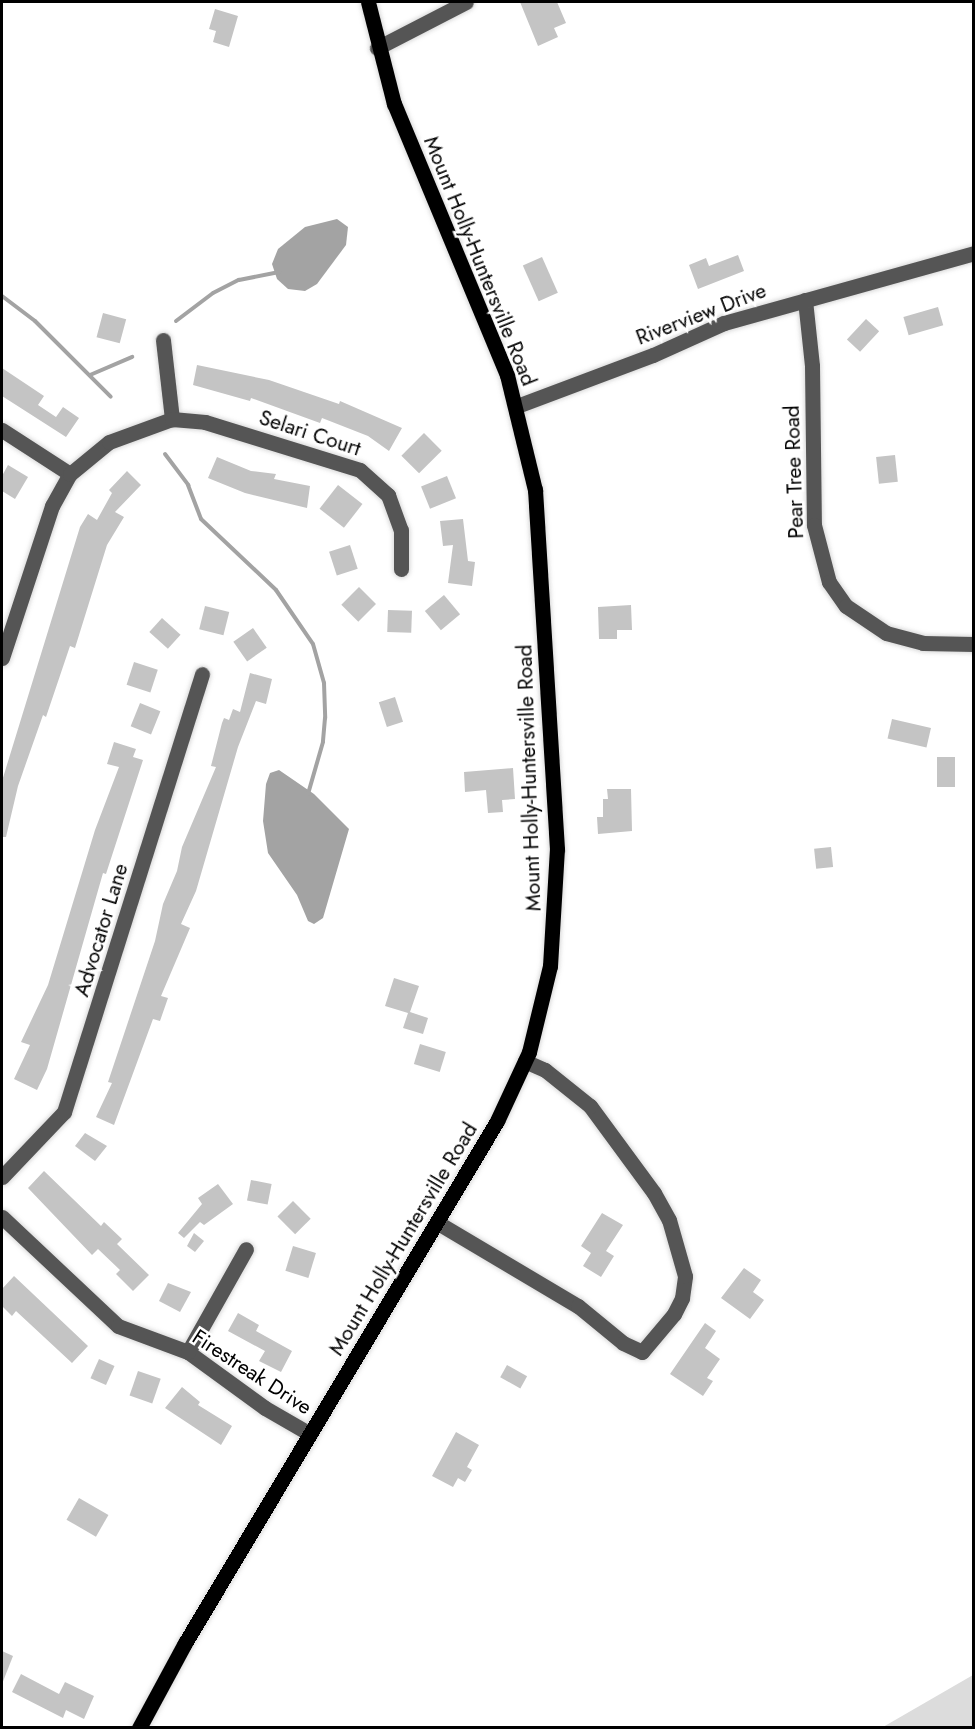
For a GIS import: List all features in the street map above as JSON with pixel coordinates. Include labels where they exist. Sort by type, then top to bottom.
[{"type":"main road","name":"Mount Holly-Huntersville Road","points":[[139,1728],[185,1643],[497,1122],[525,1061],[550,966],[557,849],[540,532],[517,406],[490,328],[394,104],[377,48],[368,2]]},
{"type":"street","points":[[377,48],[466,2]]},
{"type":"street","name":"Riverview Drive","points":[[517,406],[653,355],[724,323],[974,253]]},
{"type":"street","name":"Pear Tree Road","points":[[805,300],[812,366],[814,525],[829,582],[846,606],[886,633],[923,643],[974,644]]},
{"type":"street","points":[[2,658],[8,615],[52,506],[70,474],[109,442],[172,419],[163,340]]},
{"type":"street","name":"Selari Court","points":[[172,419],[205,422],[360,470],[388,495],[401,530],[401,569]]},
{"type":"street","points":[[2,430],[70,474]]},
{"type":"street","name":"Advocator Lane","points":[[2,1176],[64,1112],[202,674]]},
{"type":"street","points":[[438,1223],[578,1306],[623,1342],[642,1352],[674,1314],[683,1293],[685,1276],[669,1220],[654,1193],[590,1106],[544,1070],[525,1061]]},
{"type":"street","name":"Firestreak Drive","points":[[2,1218],[118,1326],[189,1352],[265,1408],[310,1434]]},
{"type":"street","points":[[189,1352],[246,1249]]},
{"type":"shaded area","points":[[337,219],[348,227],[346,245],[317,284],[305,291],[288,289],[277,279],[272,264],[278,249],[305,227]]},
{"type":"shaded area","points":[[279,770],[314,794],[349,829],[323,918],[314,924],[308,921],[297,895],[268,853],[263,821],[266,784],[270,773]]},
{"type":"shaded area","points":[[973,1675],[973,1727],[883,1727]]},
{"type":"building","points":[[520,2],[557,2],[566,23],[554,28],[558,37],[538,46]]},
{"type":"building","points":[[215,9],[238,16],[229,47],[213,42],[216,31],[209,29]]},
{"type":"building","points":[[738,255],[744,271],[698,289],[689,265],[706,258],[709,266]]},
{"type":"building","points":[[542,257],[558,293],[539,301],[523,266]]},
{"type":"building","points":[[938,307],[943,325],[909,335],[903,317]]},
{"type":"building","points":[[103,313],[126,319],[120,343],[97,337]]},
{"type":"building","points":[[866,319],[879,331],[860,352],[847,339]]},
{"type":"building","points":[[197,365],[269,380],[339,404],[340,401],[402,428],[389,451],[368,436],[322,418],[320,423],[251,398],[250,401],[193,385]]},
{"type":"building","points":[[2,368],[44,396],[38,405],[56,417],[63,407],[79,418],[66,437],[2,396]]},
{"type":"building","points":[[424,433],[442,451],[419,473],[401,456]]},
{"type":"building","points":[[895,455],[898,482],[879,484],[876,457]]},
{"type":"building","points":[[217,457],[251,471],[276,474],[274,479],[310,486],[307,508],[245,493],[208,478]]},
{"type":"building","points":[[8,465],[28,477],[15,499],[2,491],[2,476]]},
{"type":"building","points":[[127,471],[141,485],[115,512],[124,517],[107,545],[75,648],[70,646],[46,717],[43,715],[18,786],[6,837],[2,837],[2,781],[80,527],[88,514],[97,520],[112,493],[109,490]]},
{"type":"building","points":[[447,476],[456,498],[430,509],[421,486]]},
{"type":"building","points":[[338,485],[362,504],[344,528],[320,509]]},
{"type":"building","points":[[463,519],[468,561],[475,562],[472,586],[448,583],[453,545],[443,546],[440,521]]},
{"type":"building","points":[[350,545],[358,569],[337,576],[329,552]]},
{"type":"building","points":[[359,587],[376,604],[358,622],[341,605]]},
{"type":"building","points":[[444,595],[460,614],[441,630],[425,611]]},
{"type":"building","points":[[631,605],[632,630],[617,630],[617,639],[599,639],[598,607]]},
{"type":"building","points":[[205,606],[229,612],[223,635],[199,629]]},
{"type":"building","points":[[388,610],[412,611],[411,633],[387,632]]},
{"type":"building","points":[[162,618],[181,635],[168,649],[149,632]]},
{"type":"building","points":[[253,628],[267,648],[247,661],[233,642]]},
{"type":"building","points":[[134,662],[158,670],[150,693],[127,685]]},
{"type":"building","points":[[250,673],[272,679],[266,704],[256,701],[238,747],[196,891],[181,924],[190,928],[161,996],[168,998],[160,1021],[153,1019],[114,1125],[96,1117],[112,1083],[108,1082],[155,941],[163,904],[177,871],[182,847],[216,767],[211,766],[222,723],[224,718],[229,720],[233,709],[240,712]]},
{"type":"building","points":[[395,697],[403,722],[387,727],[379,702]]},
{"type":"building","points":[[140,703],[160,711],[151,734],[131,726]]},
{"type":"building","points":[[892,719],[931,728],[926,747],[888,738]]},
{"type":"building","points":[[114,742],[136,749],[133,757],[143,760],[106,874],[103,873],[47,1069],[37,1090],[14,1079],[30,1045],[21,1042],[48,985],[95,830],[119,767],[107,764]]},
{"type":"building","points":[[937,757],[955,757],[955,787],[937,787]]},
{"type":"building","points":[[513,768],[515,799],[502,800],[503,812],[488,813],[486,790],[465,792],[464,772]]},
{"type":"building","points":[[607,789],[631,789],[632,831],[598,834],[597,817],[603,817],[603,799],[608,799]]},
{"type":"building","points":[[831,847],[833,867],[816,869],[814,849]]},
{"type":"building","points":[[394,978],[419,986],[410,1012],[428,1018],[423,1034],[403,1028],[408,1013],[385,1006]]},
{"type":"building","points":[[420,1044],[446,1052],[440,1072],[414,1064]]},
{"type":"building","points":[[85,1133],[107,1146],[95,1161],[75,1146]]},
{"type":"building","points":[[44,1171],[101,1226],[104,1222],[122,1239],[117,1244],[149,1275],[133,1291],[116,1274],[120,1270],[98,1249],[92,1255],[28,1188]]},
{"type":"building","points":[[251,1180],[272,1184],[268,1205],[247,1201]]},
{"type":"building","points":[[218,1184],[233,1204],[204,1225],[200,1222],[184,1238],[178,1233],[202,1204],[198,1198]]},
{"type":"building","points":[[293,1201],[311,1219],[295,1234],[277,1217]]},
{"type":"building","points":[[602,1213],[623,1225],[606,1251],[614,1256],[601,1277],[583,1266],[591,1253],[581,1246]]},
{"type":"building","points":[[194,1233],[204,1241],[195,1252],[187,1246]]},
{"type":"building","points":[[293,1246],[316,1253],[308,1278],[285,1271]]},
{"type":"building","points":[[744,1268],[761,1280],[753,1292],[764,1300],[750,1319],[721,1298]]},
{"type":"building","points":[[14,1276],[88,1346],[72,1363],[16,1311],[12,1316],[2,1306],[2,1289]]},
{"type":"building","points":[[168,1283],[191,1292],[180,1312],[159,1301]]},
{"type":"building","points":[[238,1313],[259,1325],[256,1331],[292,1351],[281,1372],[259,1361],[265,1351],[228,1331]]},
{"type":"building","points":[[705,1323],[716,1331],[705,1348],[720,1359],[707,1378],[713,1381],[703,1396],[670,1374]]},
{"type":"building","points":[[99,1359],[115,1366],[106,1385],[90,1378]]},
{"type":"building","points":[[507,1365],[527,1376],[520,1388],[500,1377]]},
{"type":"building","points":[[138,1371],[161,1379],[152,1403],[130,1396]]},
{"type":"building","points":[[182,1387],[200,1402],[198,1405],[232,1426],[221,1445],[165,1408]]},
{"type":"building","points":[[456,1432],[479,1445],[467,1467],[472,1470],[465,1482],[458,1478],[453,1487],[432,1476]]},
{"type":"building","points":[[79,1498],[108,1515],[96,1537],[66,1520]]},
{"type":"building","points":[[2,1651],[13,1656],[2,1684]]},
{"type":"building","points":[[21,1674],[59,1694],[65,1682],[94,1696],[84,1719],[66,1710],[63,1718],[12,1692]]},
{"type":"waterway","points":[[176,321],[213,293],[239,280],[279,272]]},
{"type":"waterway","points":[[2,296],[35,321],[111,397]]},
{"type":"waterway","points":[[90,375],[132,357]]},
{"type":"waterway","points":[[165,454],[188,485],[201,519],[276,590],[313,644],[324,683],[325,718],[323,742],[308,794]]}]
